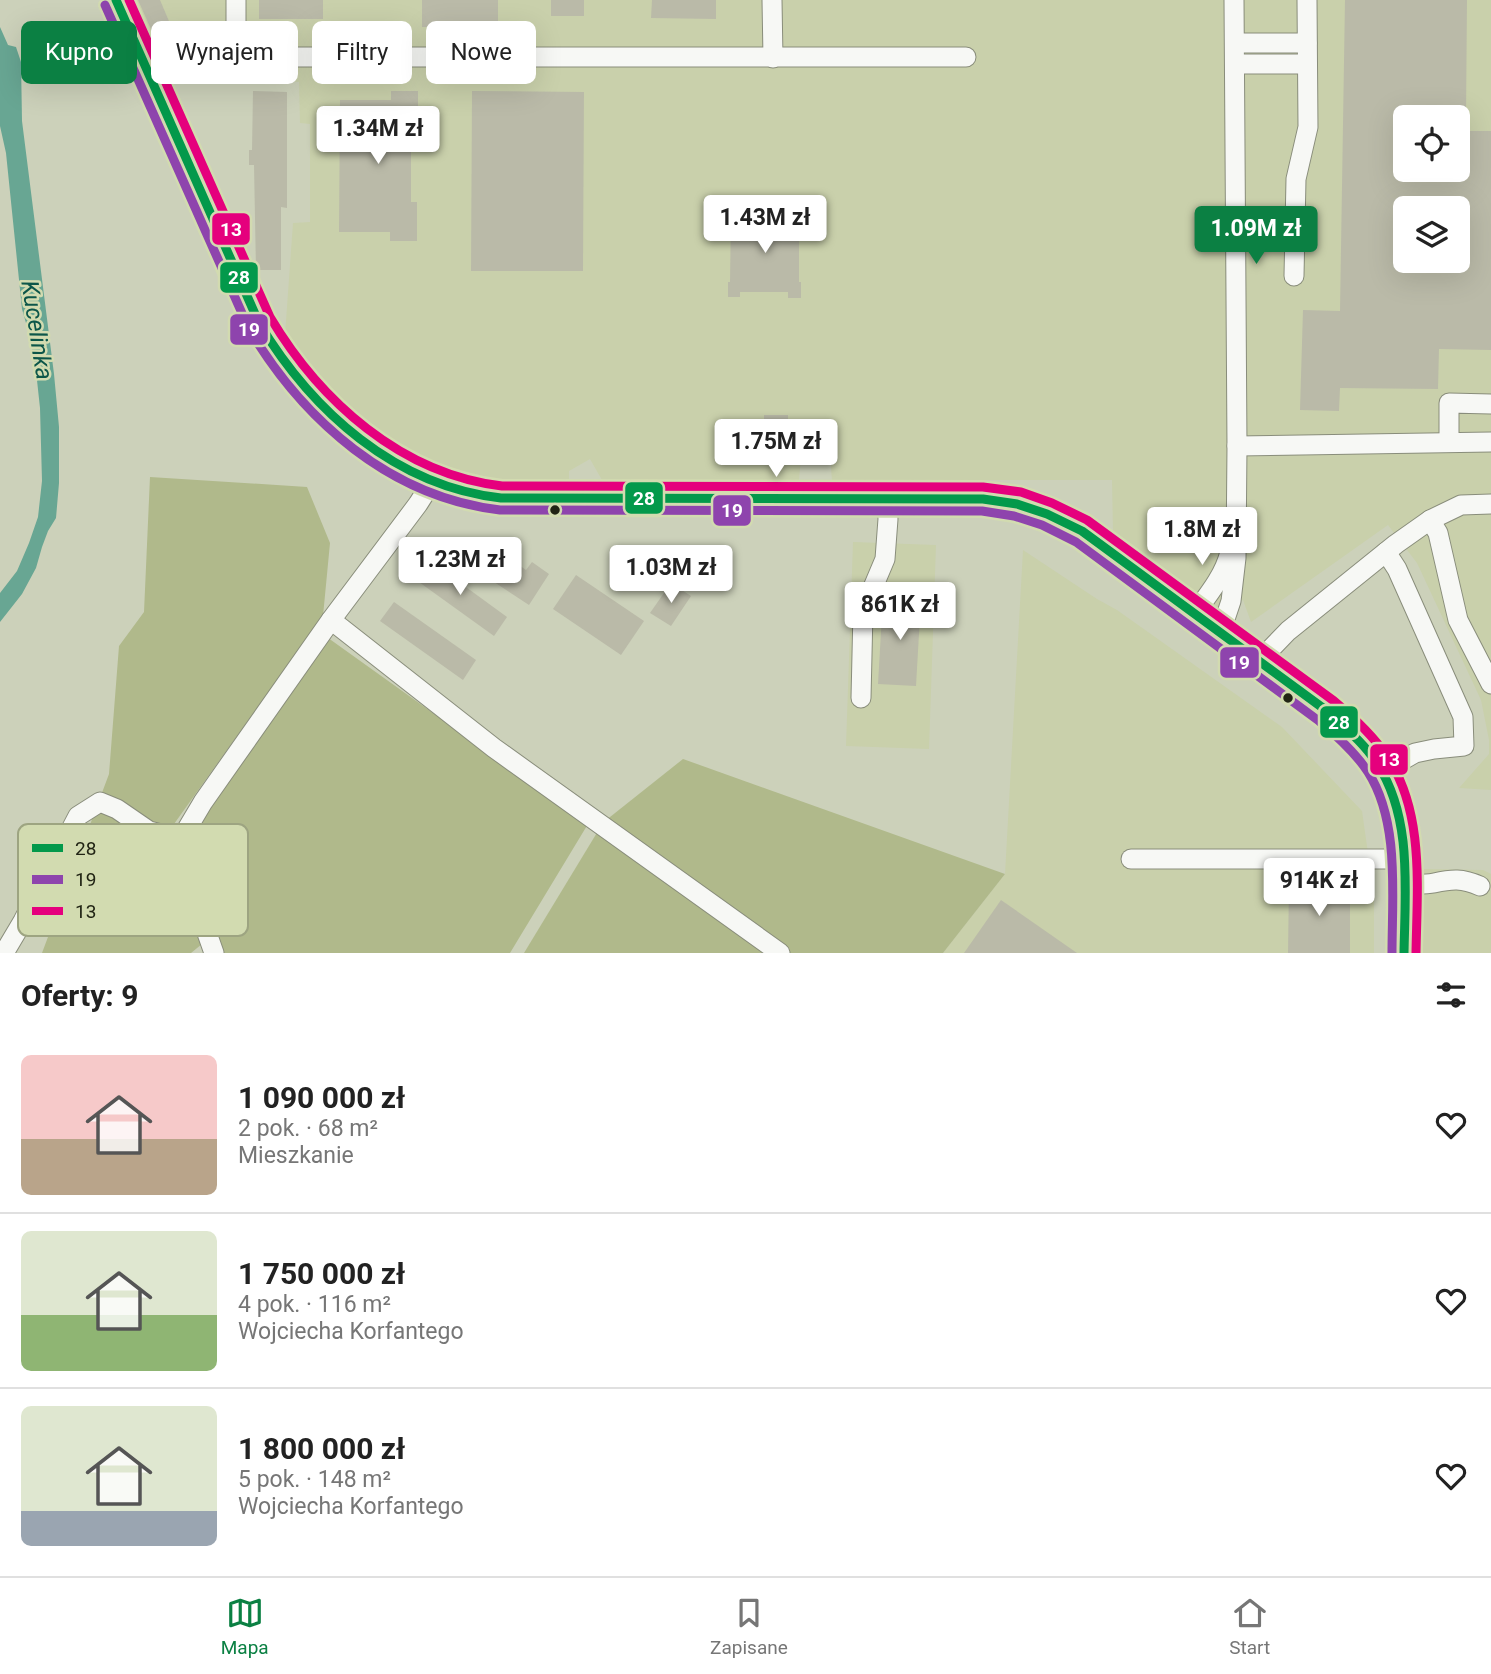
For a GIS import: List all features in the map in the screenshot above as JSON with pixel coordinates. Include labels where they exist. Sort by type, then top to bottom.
[{"type":"street","points":[[116,0],[259,323],[303,388],[355,435],[394,462],[432,482],[471,494],[501,498],[983,499],[1017,504],[1047,513],[1082,531],[1327,711],[1358,739],[1382,772],[1399,818],[1404,884],[1404,953]]},
{"type":"street","points":[[236,0],[236,45],[244,55],[252,56],[966,57]]},
{"type":"street","points":[[772,0],[773,58]]},
{"type":"street","points":[[1218,632],[1230,601],[1236,558],[1234,0]]},
{"type":"street","points":[[1294,275],[1296,179],[1308,127],[1307,0]]},
{"type":"street","points":[[1235,43],[1307,43]]},
{"type":"street","points":[[1235,64],[1307,64]]},
{"type":"street","points":[[1448,442],[1448,403],[1491,404]]},
{"type":"street","points":[[1237,446],[1491,442]]},
{"type":"street","points":[[190,824],[331,620],[432,482]]},
{"type":"street","points":[[861,698],[863,611],[885,559],[887,499]]},
{"type":"street","points":[[1259,661],[1288,631],[1430,520],[1461,505],[1491,504]]},
{"type":"street","points":[[1430,520],[1438,533],[1458,620],[1491,684]]},
{"type":"street","points":[[1194,614],[1228,561],[1235,531]]},
{"type":"street","points":[[1382,772],[1415,753],[1464,746],[1463,717],[1397,569],[1386,552]]},
{"type":"street","points":[[331,620],[494,748],[780,953]]},
{"type":"street","points":[[74,824],[78,816],[100,802],[117,809],[139,824]]},
{"type":"street","points":[[1131,859],[1403,859]]},
{"type":"street","points":[[1404,884],[1468,880],[1485,886]]},
{"type":"street","points":[[4,953],[18,929]]},
{"type":"street","points":[[208,936],[214,953]]},
{"type":"shaded area","points":[[131,0],[1491,0],[1491,790],[1459,788],[1489,754],[1481,700],[1417,563],[1388,525],[1251,622],[1243,600],[1215,612],[1208,601],[1113,533],[1112,480],[832,480],[830,456],[801,458],[799,480],[602,480],[590,459],[569,471],[569,484],[462,477],[401,448],[321,388],[283,339],[293,223],[310,222],[310,124],[300,123],[298,21],[151,21],[151,47]]},
{"type":"shaded area","points":[[150,477],[307,487],[330,543],[323,616],[174,824],[90,824],[109,774],[119,646],[144,612]]},
{"type":"shaded area","points":[[853,542],[936,545],[929,749],[846,746]]},
{"type":"shaded area","points":[[1023,550],[1117,610],[1282,727],[1362,811],[1374,896],[1374,953],[943,953],[1005,874]]},
{"type":"shaded area","points":[[324,635],[588,824],[510,953],[216,953],[213,936],[248,936],[248,824],[191,824]]},
{"type":"shaded area","points":[[683,759],[1005,874],[943,953],[786,953],[605,821]]},
{"type":"shaded area","points":[[598,831],[769,953],[524,953]]},
{"type":"shaded area","points":[[1422,869],[1483,870],[1491,874],[1491,953],[1420,953]]},
{"type":"shaded area","points":[[48,936],[200,936],[202,944],[191,953],[42,953]]},
{"type":"water","name":"Kucelinka","points":[[0,27],[8,45],[16,47],[21,62],[22,121],[59,427],[59,483],[56,518],[48,531],[36,568],[22,594],[0,622],[0,593],[17,571],[29,543],[38,517],[42,481],[36,371],[22,309],[6,153],[0,126]]},
{"type":"building","points":[[138,0],[160,0],[169,21],[151,21],[151,29]]},
{"type":"building","points":[[259,0],[323,0],[323,19],[259,19]]},
{"type":"building","points":[[422,0],[498,0],[498,21],[426,21],[426,27],[422,27]]},
{"type":"building","points":[[551,0],[584,0],[584,16],[551,16]]},
{"type":"building","points":[[652,0],[716,0],[716,19],[651,18]]},
{"type":"building","points":[[1345,0],[1467,0],[1466,105],[1393,105],[1393,182],[1470,182],[1470,131],[1491,131],[1491,350],[1439,349],[1438,389],[1340,388],[1339,411],[1300,410],[1303,310],[1340,311]]},
{"type":"building","points":[[253,91],[287,92],[287,208],[281,207],[281,270],[256,270],[254,165],[249,165],[249,150],[252,150]]},
{"type":"building","points":[[391,91],[418,91],[418,131],[411,131],[411,202],[417,202],[417,241],[390,241],[390,232],[339,232],[340,100],[391,100]]},
{"type":"building","points":[[472,91],[584,92],[583,271],[471,271]]},
{"type":"building","points":[[731,215],[799,215],[801,298],[788,298],[788,292],[740,292],[740,297],[728,297]]},
{"type":"building","points":[[764,415],[788,415],[788,435],[764,435]]},
{"type":"building","points":[[426,558],[507,617],[494,636],[412,577]]},
{"type":"building","points":[[500,560],[516,570],[519,565],[526,570],[532,562],[549,574],[529,605],[488,578]]},
{"type":"building","points":[[576,575],[644,621],[621,655],[553,609]]},
{"type":"building","points":[[671,583],[691,596],[671,626],[650,613]]},
{"type":"building","points":[[883,597],[921,599],[916,686],[878,684]]},
{"type":"building","points":[[394,602],[476,660],[463,680],[380,621]]},
{"type":"building","points":[[1289,882],[1350,883],[1350,953],[1288,953]]},
{"type":"building","points":[[1001,900],[1077,953],[964,953]]},
{"type":"transit line","name":"28","points":[[116,0],[259,323],[304,386],[360,439],[392,461],[426,478],[462,491],[501,498],[983,499],[1017,504],[1047,514],[1082,531],[1327,711],[1371,755],[1388,783],[1401,830],[1405,880],[1404,953]]},
{"type":"transit line","name":"13","points":[[129,0],[270,317],[313,377],[367,428],[397,449],[430,466],[465,479],[502,486],[983,487],[1021,492],[1087,520],[1334,701],[1381,747],[1399,777],[1413,825],[1417,877],[1416,953]]},
{"type":"transit line","name":"19","points":[[105,5],[249,329],[296,394],[354,449],[387,471],[422,489],[460,502],[500,510],[982,511],[1014,516],[1042,525],[1076,542],[1319,721],[1357,758],[1378,792],[1390,836],[1393,884],[1392,953]]}]
